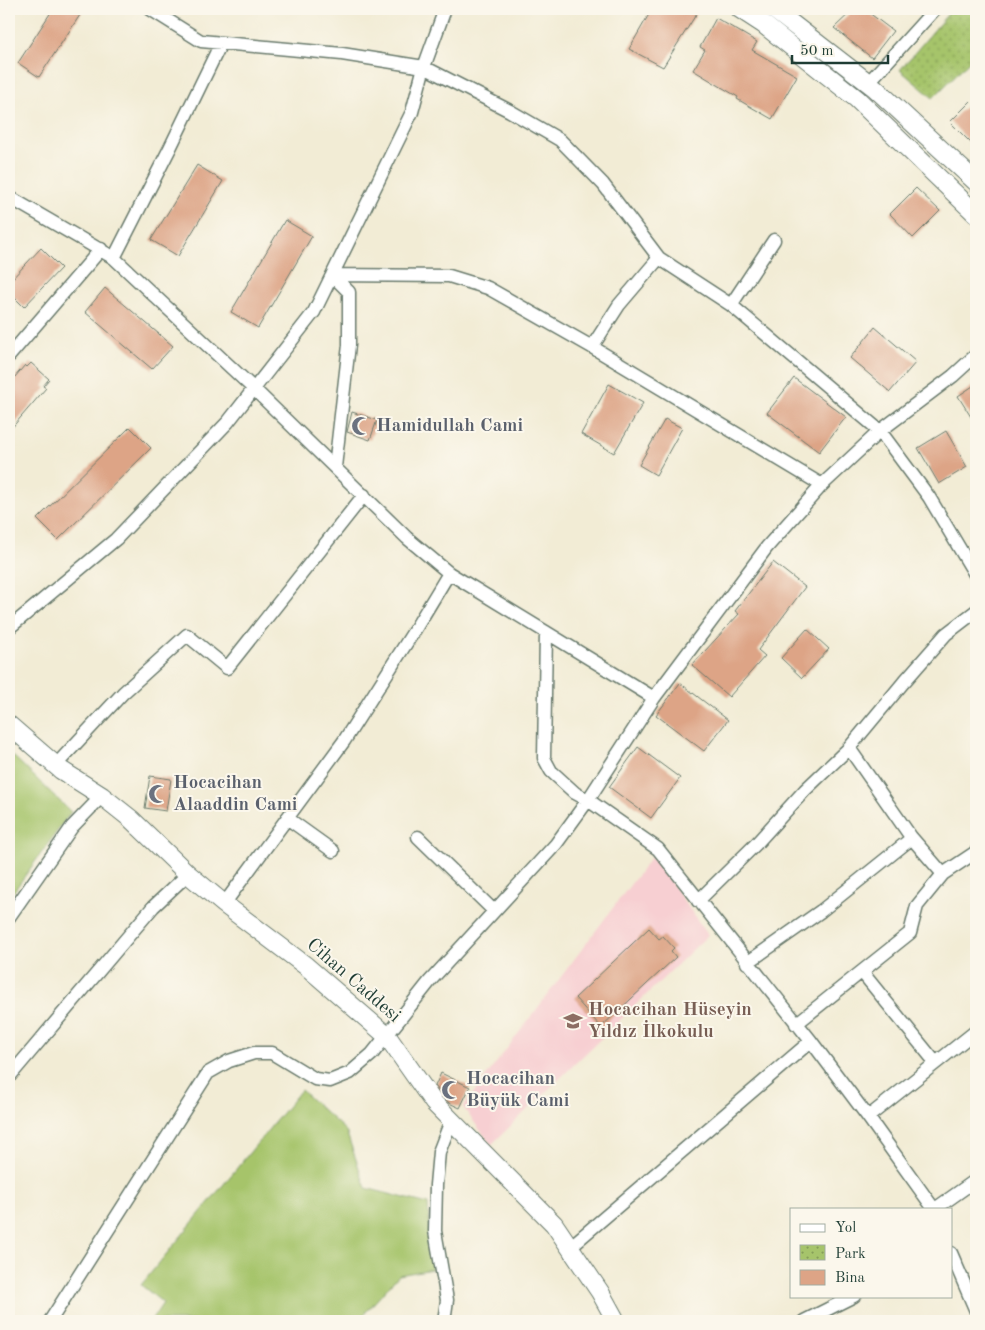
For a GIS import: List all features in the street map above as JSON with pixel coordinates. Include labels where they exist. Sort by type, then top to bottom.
[{"type":"street","points":[[150,9],[200,41],[342,54],[424,67],[510,111],[560,140],[603,184],[659,258],[731,305],[880,431],[929,498],[976,576]]},
{"type":"street","points":[[9,628],[116,539],[228,422],[314,312],[412,112],[424,67],[445,9]]},
{"type":"street","points":[[740,9],[763,24],[857,98],[976,214]]},
{"type":"street","points":[[773,9],[868,83],[976,182]]},
{"type":"street","points":[[868,83],[935,9]]},
{"type":"street","points":[[114,258],[221,43]]},
{"type":"street","points":[[9,197],[114,258],[254,389],[407,538],[450,573],[654,698]]},
{"type":"street","points":[[731,305],[774,240]]},
{"type":"street","points":[[9,356],[101,249]]},
{"type":"street","points":[[592,347],[619,306],[659,258]]},
{"type":"street","points":[[332,274],[449,276],[488,288],[592,347],[822,485]]},
{"type":"street","points":[[332,274],[349,292],[350,345],[334,467]]},
{"type":"street","points":[[50,1321],[208,1073],[229,1061],[254,1053],[272,1053],[315,1079],[330,1081],[350,1072],[372,1054],[430,981],[556,844],[588,800],[654,698],[767,547],[822,485],[880,431],[953,376],[976,355]]},
{"type":"street","points":[[56,765],[123,693],[187,635],[227,668],[364,495]]},
{"type":"street","points":[[224,904],[344,741],[450,573]]},
{"type":"street","points":[[698,901],[849,748],[946,634],[976,611]]},
{"type":"street","points":[[546,632],[544,758],[551,771],[575,793],[658,849],[811,1041],[933,1208]]},
{"type":"street","name":"Cihan Caddesi","points":[[9,725],[56,765],[131,818],[188,874],[224,904],[306,966],[387,1036],[434,1103],[554,1224],[600,1292],[616,1321]]},
{"type":"street","points":[[849,748],[912,838],[943,874]]},
{"type":"street","points":[[9,917],[72,827],[102,796]]},
{"type":"street","points":[[287,818],[333,850]]},
{"type":"street","points":[[418,837],[494,911]]},
{"type":"street","points":[[747,963],[821,911],[912,838]]},
{"type":"street","points":[[796,1024],[910,934],[917,906],[943,874],[976,852]]},
{"type":"street","points":[[9,1077],[153,908],[188,874]]},
{"type":"street","points":[[862,972],[935,1062]]},
{"type":"street","points":[[868,1117],[976,1031]]},
{"type":"street","points":[[570,1247],[811,1041]]},
{"type":"street","points":[[444,1321],[447,1300],[435,1231],[436,1186],[439,1152],[451,1121]]},
{"type":"street","points":[[935,1208],[976,1180]]},
{"type":"street","points":[[952,1255],[976,1311]]},
{"type":"street","points":[[804,1321],[850,1298]]},
{"type":"shaded area","name":"Hocacihan Hüseyin Yıldız İlkokulu","points":[[652,856],[708,935],[491,1145],[463,1107]]},
{"type":"green space","points":[[952,9],[976,9],[976,54],[933,98],[900,70]]},
{"type":"green space","points":[[9,752],[71,812],[9,898]]},
{"type":"green space","points":[[301,1090],[346,1131],[366,1188],[428,1204],[432,1269],[399,1275],[358,1321],[151,1321],[163,1303],[141,1285]]},
{"type":"building","points":[[53,9],[84,9],[39,77],[18,63]]},
{"type":"building","points":[[652,9],[689,9],[697,13],[663,67],[629,49]]},
{"type":"building","points":[[854,9],[864,9],[893,31],[872,58],[834,28]]},
{"type":"building","points":[[716,18],[757,42],[752,50],[797,76],[772,119],[693,70],[705,50],[700,47]]},
{"type":"building","points":[[976,96],[976,148],[950,122]]},
{"type":"building","points":[[197,165],[223,181],[178,256],[151,240]]},
{"type":"building","points":[[916,188],[940,211],[913,238],[890,214]]},
{"type":"building","points":[[285,220],[312,236],[258,328],[231,312]]},
{"type":"building","points":[[41,248],[61,268],[24,307],[9,292],[9,282]]},
{"type":"building","points":[[105,288],[173,346],[152,369],[85,312]]},
{"type":"building","points":[[875,327],[916,362],[890,392],[850,358]]},
{"type":"building","points":[[31,363],[49,379],[43,386],[46,388],[9,431],[9,384],[25,365],[27,367]]},
{"type":"building","points":[[794,378],[846,417],[819,452],[767,413]]},
{"type":"building","points":[[609,384],[643,403],[614,453],[581,434]]},
{"type":"building","points":[[976,384],[976,425],[958,396]]},
{"type":"building","name":"Hamidullah Cami","points":[[352,412],[377,420],[370,440],[347,432]]},
{"type":"building","points":[[665,419],[682,428],[656,475],[639,465]]},
{"type":"building","points":[[130,427],[151,448],[58,540],[37,519]]},
{"type":"building","points":[[946,431],[967,467],[939,484],[918,448]]},
{"type":"building","points":[[773,562],[805,587],[758,650],[765,656],[729,697],[692,665],[739,614],[735,611]]},
{"type":"building","points":[[807,629],[829,649],[802,678],[781,658]]},
{"type":"building","points":[[680,683],[728,720],[704,751],[656,715]]},
{"type":"building","points":[[638,747],[680,778],[651,818],[609,787]]},
{"type":"building","name":"Hocacihan Alaaddin Cami","points":[[150,776],[171,779],[166,811],[145,808]]},
{"type":"building","points":[[649,928],[659,939],[663,936],[674,948],[671,951],[676,957],[601,1027],[575,998]]},
{"type":"building","name":"Hocacihan Büyük Cami","points":[[441,1073],[470,1087],[460,1108],[449,1103],[435,1086]]},
{"type":"place","name":"Hamidullah Cami","points":[[361,426]]},
{"type":"place","name":"Hocacihan Alaaddin Cami","points":[[158,794]]},
{"type":"place","name":"Hocacihan Hüseyin Yıldız İlkokulu","points":[[573,1021]]},
{"type":"place","name":"Hocacihan Büyük Cami","points":[[451,1090]]}]
